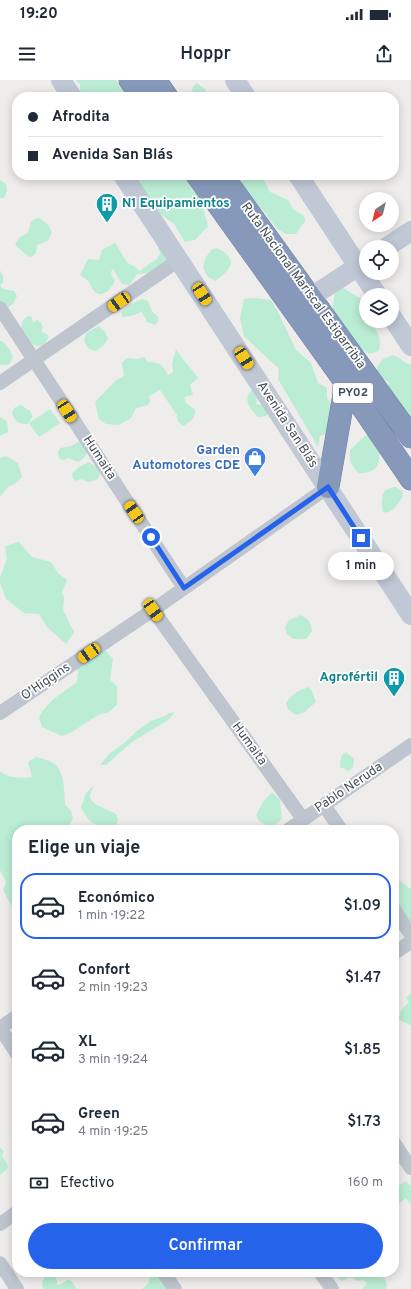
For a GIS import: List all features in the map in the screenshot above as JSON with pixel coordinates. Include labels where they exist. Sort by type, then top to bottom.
[{"type":"highway","points":[[130,80],[138,92]]},
{"type":"highway","points":[[155,80],[163,92]]},
{"type":"highway","name":"Ruta Nacional Mariscal Estigarribia","points":[[201,180],[346,383],[411,479]]},
{"type":"highway","name":"Ruta Nacional Mariscal Estigarribia","points":[[226,180],[411,437]]},
{"type":"highway","points":[[328,487],[346,383]]},
{"type":"street","points":[[61,80],[69,92]]},
{"type":"street","points":[[235,80],[243,92]]},
{"type":"street","name":"Avenida San Blás","points":[[126,180],[411,615]]},
{"type":"street","points":[[302,180],[359,259]]},
{"type":"street","points":[[398,240],[411,231]]},
{"type":"street","points":[[0,383],[179,260]]},
{"type":"street","points":[[311,297],[359,265]]},
{"type":"street","name":"Humaita","points":[[0,308],[184,588]]},
{"type":"street","points":[[399,328],[411,346]]},
{"type":"street","name":"O'Higgins","points":[[0,713],[153,610],[328,487]]},
{"type":"street","name":"Humaita","points":[[153,610],[303,820]]},
{"type":"street","name":"Pablo Neruda","points":[[296,825],[411,745]]},
{"type":"street","points":[[324,805],[338,825]]},
{"type":"street","points":[[399,917],[411,935]]},
{"type":"street","points":[[399,950],[411,942]]},
{"type":"street","points":[[12,1020],[0,1028],[12,1046]]},
{"type":"street","points":[[399,1150],[411,1168]]},
{"type":"street","points":[[0,1224],[12,1216]]},
{"type":"street","points":[[0,1263],[17,1289]]},
{"type":"street","points":[[167,1277],[175,1289]]},
{"type":"street","points":[[324,1277],[332,1289]]},
{"type":"green space","points":[[75,80],[116,80],[125,92],[80,92],[80,84]]},
{"type":"green space","points":[[197,83],[206,92],[192,92],[193,86]]},
{"type":"green space","points":[[0,180],[6,184],[7,190],[4,198],[0,198]]},
{"type":"green space","points":[[133,180],[191,180],[198,190],[208,226],[195,240],[185,242],[174,224],[134,194]]},
{"type":"green space","points":[[241,180],[264,180],[270,192],[288,200],[293,209],[304,216],[305,221],[296,234],[286,234],[277,229],[263,210],[246,193]]},
{"type":"green space","points":[[39,218],[47,224],[52,232],[48,241],[37,245],[35,254],[29,257],[15,245],[20,237],[28,233],[31,222],[34,219]]},
{"type":"green space","points":[[165,242],[171,257],[153,273],[137,274],[129,285],[122,284],[112,269],[111,274],[115,281],[109,290],[103,294],[100,294],[96,293],[88,281],[80,275],[88,259],[99,260],[102,250],[115,243],[126,261],[139,271],[157,259],[160,253],[158,248]]},
{"type":"green space","points":[[217,248],[228,256],[231,260],[231,264],[226,272],[215,281],[207,276],[203,267],[206,257],[212,249]]},
{"type":"green space","points":[[0,270],[3,276],[3,283],[0,285]]},
{"type":"green space","points":[[0,285],[3,289],[14,291],[17,296],[13,304],[7,308],[0,304]]},
{"type":"green space","points":[[343,288],[359,298],[359,328],[375,328],[380,338],[379,351],[369,354],[353,343],[332,312],[335,292]]},
{"type":"green space","points":[[254,298],[271,300],[296,350],[311,363],[318,383],[327,388],[327,398],[338,416],[330,433],[320,436],[318,447],[278,379],[279,369],[244,336],[240,318],[244,299]]},
{"type":"green space","points":[[142,299],[148,301],[152,311],[158,317],[158,321],[155,325],[147,322],[142,312],[131,316],[122,317],[121,312],[131,304]]},
{"type":"green space","points":[[28,316],[32,317],[33,323],[37,320],[41,323],[43,328],[41,331],[49,336],[45,344],[38,346],[32,344],[22,333],[22,323]]},
{"type":"green space","points":[[99,326],[106,333],[108,339],[103,346],[96,351],[89,349],[84,341],[86,333]]},
{"type":"green space","points":[[0,341],[2,341],[10,350],[12,356],[11,362],[8,365],[0,365]]},
{"type":"green space","points":[[176,349],[198,378],[190,385],[193,395],[184,397],[186,403],[195,410],[194,416],[190,422],[183,426],[178,422],[177,415],[160,390],[149,396],[150,401],[148,405],[136,408],[131,418],[119,425],[106,424],[99,419],[95,402],[115,381],[124,376],[122,363],[127,358],[137,359],[144,357],[148,362],[160,364],[168,375],[173,372],[172,364]]},
{"type":"green space","points":[[393,355],[411,365],[411,422],[391,398],[388,382],[379,377],[377,372],[377,367],[383,359]]},
{"type":"green space","points":[[252,389],[257,397],[256,404],[264,404],[270,408],[266,416],[258,417],[248,404],[247,401],[249,393]]},
{"type":"green space","points":[[21,405],[30,411],[33,416],[28,424],[22,424],[14,419],[12,413],[14,408]]},
{"type":"green space","points":[[50,409],[60,423],[39,437],[29,423]]},
{"type":"green space","points":[[0,417],[7,421],[8,432],[0,436]]},
{"type":"green space","points":[[367,434],[379,447],[380,454],[375,469],[359,473],[351,463],[350,450]]},
{"type":"green space","points":[[80,441],[87,453],[83,459],[78,462],[69,458],[63,460],[59,458],[58,452],[60,448],[71,446]]},
{"type":"green space","points":[[6,456],[18,463],[22,477],[16,483],[8,487],[0,497],[0,458]]},
{"type":"green space","points":[[89,462],[98,468],[100,475],[97,480],[88,482],[81,479],[77,481],[73,479],[72,474],[79,467]]},
{"type":"green space","points":[[392,487],[396,487],[402,491],[403,496],[392,510],[389,512],[383,512],[382,500],[384,492]]},
{"type":"green space","points":[[19,542],[32,557],[51,562],[58,573],[67,580],[62,593],[64,597],[63,610],[74,632],[66,644],[47,627],[39,614],[24,613],[6,599],[0,583],[0,578],[7,558],[5,546]]},
{"type":"green space","points":[[301,615],[309,622],[312,631],[306,639],[293,639],[287,634],[285,627],[289,620]]},
{"type":"green space","points":[[97,647],[106,651],[113,659],[110,680],[117,686],[117,705],[109,712],[98,715],[72,732],[62,736],[42,727],[39,717],[43,711],[56,697],[77,682],[78,672],[76,661]]},
{"type":"green space","points":[[309,687],[316,702],[303,713],[295,715],[288,709],[286,703],[296,693]]},
{"type":"green space","points":[[175,712],[168,720],[132,742],[106,765],[100,765],[110,753],[123,744],[138,730],[151,721]]},
{"type":"green space","points":[[346,752],[354,759],[353,767],[349,771],[340,767],[341,756]]},
{"type":"green space","points":[[36,757],[52,763],[59,769],[63,782],[65,805],[71,811],[73,819],[69,825],[12,825],[11,905],[3,890],[6,882],[0,870],[0,771],[11,777],[32,777],[28,762]]},
{"type":"green space","points":[[93,786],[90,795],[91,799],[100,807],[116,814],[118,819],[117,824],[98,825],[89,820],[81,808],[86,793]]},
{"type":"green space","points":[[272,792],[280,800],[282,819],[275,825],[266,825],[259,821],[256,815],[263,802]]},
{"type":"green space","points":[[399,881],[411,889],[411,922],[399,904]]},
{"type":"green space","points":[[411,993],[411,1026],[399,1019],[401,1010],[409,1002],[406,998]]},
{"type":"green space","points":[[0,1148],[4,1151],[2,1156],[8,1166],[7,1169],[0,1175]]},
{"type":"green space","points":[[406,1181],[411,1186],[411,1205],[406,1198],[399,1203],[399,1186]]},
{"type":"green space","points":[[55,1277],[57,1280],[57,1285],[60,1285],[66,1280],[70,1280],[77,1289],[45,1289],[42,1287],[42,1283],[45,1278]]},
{"type":"green space","points":[[150,1277],[165,1277],[172,1289],[142,1289],[148,1284]]},
{"type":"green space","points":[[337,1277],[350,1277],[342,1281]]},
{"type":"green space","points":[[350,1277],[381,1277],[385,1279],[387,1285],[386,1289],[362,1289],[367,1283],[363,1280],[358,1281]]},
{"type":"place","name":"N1 Equipamientos","points":[[107,224]]},
{"type":"place","name":"Garden Automotores CDE","points":[[255,478]]},
{"type":"place","name":"Agrofértil","points":[[394,698]]},
{"type":"route","points":[[151,537],[184,588],[328,487],[361,538]]}]
